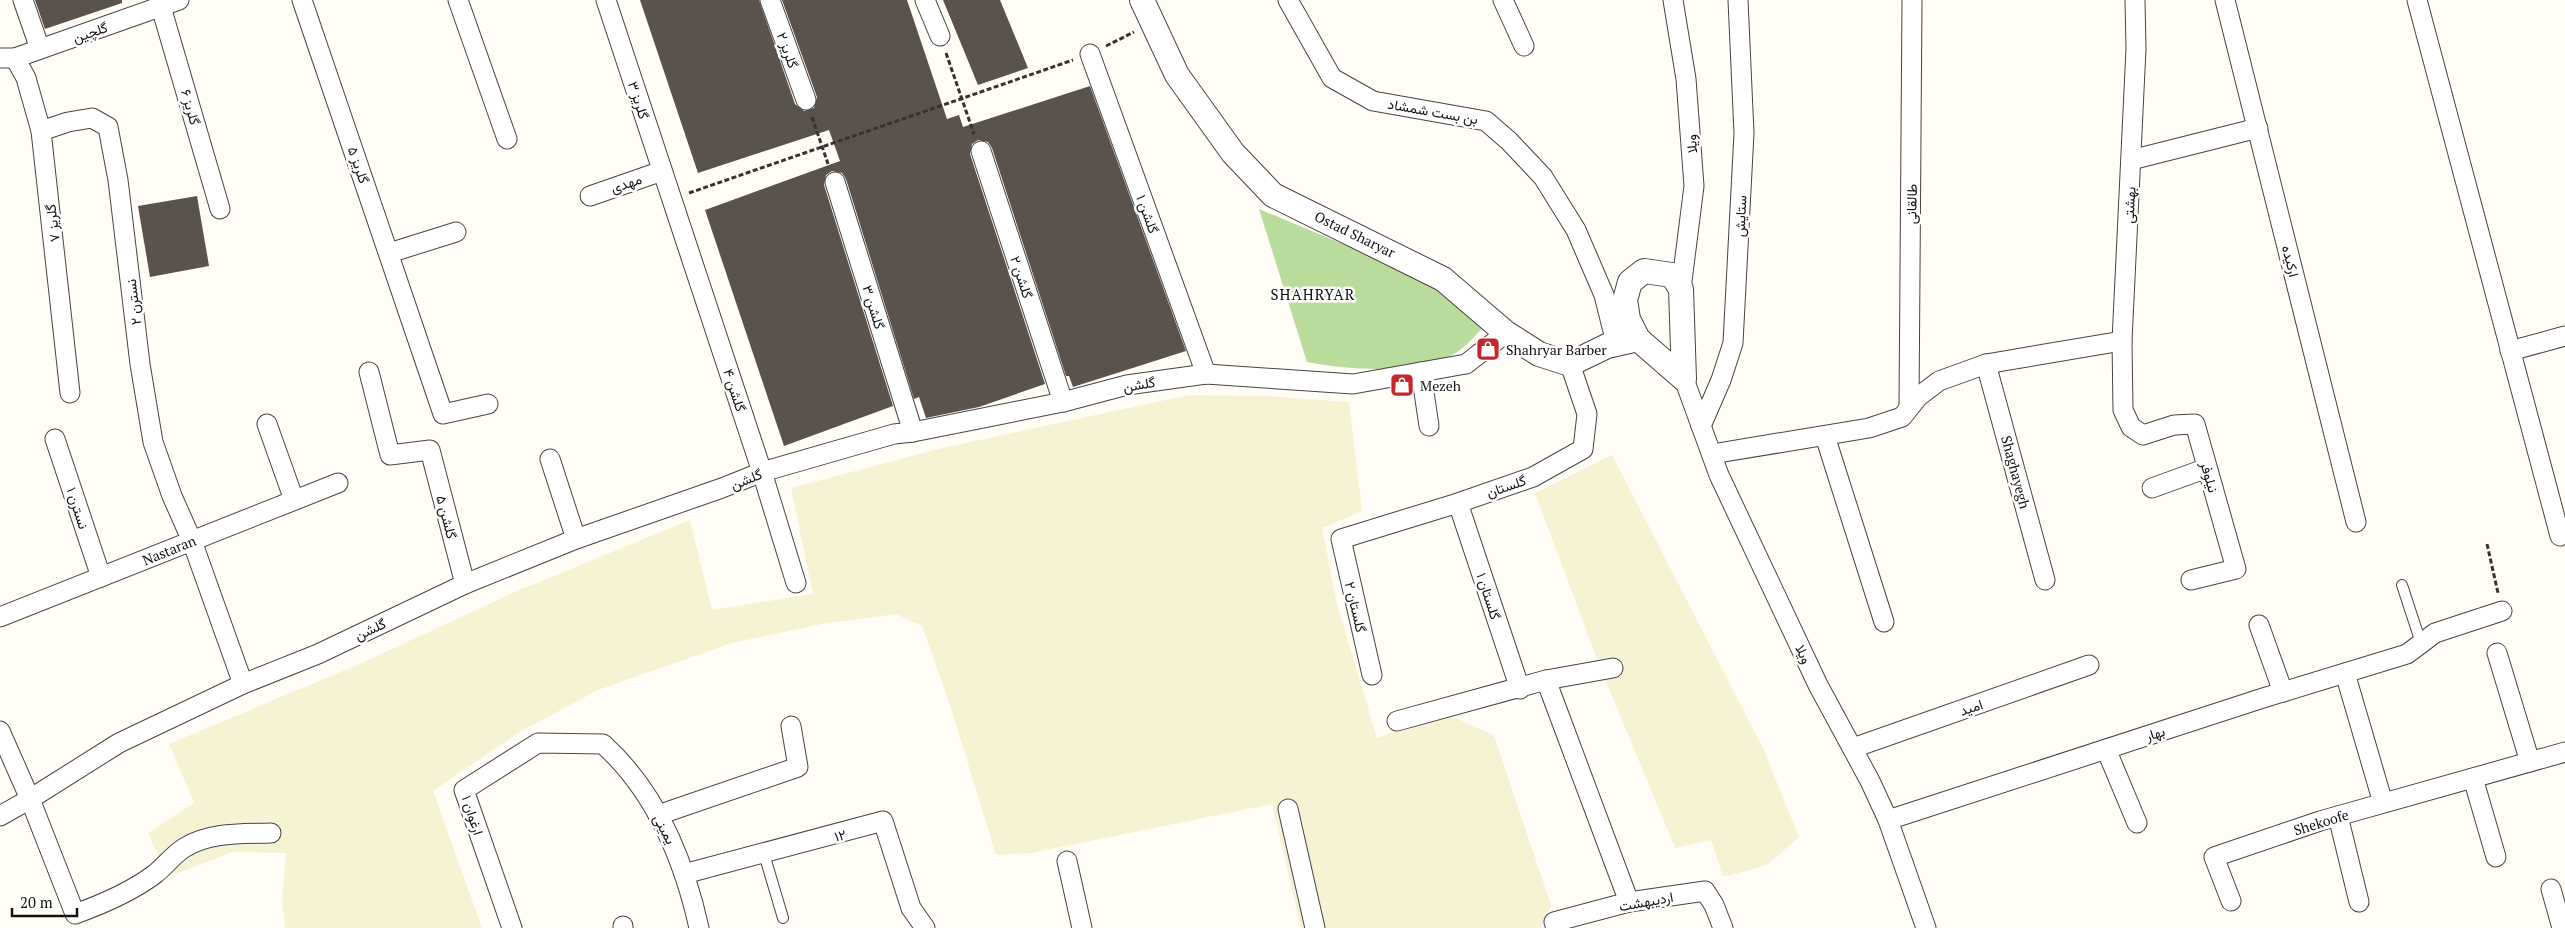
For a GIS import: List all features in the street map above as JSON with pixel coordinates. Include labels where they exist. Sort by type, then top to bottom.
[{"type":"street","points":[[23,0],[40,49]]},
{"type":"street","name":"گلچین","points":[[8,58],[40,49],[160,3],[179,0]]},
{"type":"street","name":"گلریز ۵","points":[[302,0],[443,414],[488,404]]},
{"type":"street","points":[[458,0],[507,139]]},
{"type":"street","name":"گلریز ۳","points":[[606,0],[672,199]]},
{"type":"street","name":"گلریز ۲","points":[[770,0],[806,100]]},
{"type":"street","points":[[925,0],[940,36]]},
{"type":"street","name":"Ostad Sharyar","points":[[1142,0],[1183,83],[1232,153],[1273,195],[1443,279],[1506,333],[1539,354],[1570,364]]},
{"type":"street","name":"بن بست شمشاد","points":[[1288,0],[1332,78],[1373,100],[1486,121],[1509,141],[1543,177],[1576,230],[1604,295],[1627,341]]},
{"type":"street","points":[[1503,0],[1524,46]]},
{"type":"street","name":"ویلا","points":[[1673,0],[1686,79],[1694,186],[1681,289]]},
{"type":"street","name":"ستایش","points":[[1700,426],[1721,380],[1733,343],[1744,133],[1738,0]]},
{"type":"street","name":"طالقانی","points":[[1909,408],[1912,0]]},
{"type":"street","name":"بهشتی","points":[[2122,410],[2122,340],[2136,49],[2134,0]]},
{"type":"street","name":"ارکیده","points":[[2225,0],[2356,522]]},
{"type":"street","points":[[2417,0],[2560,536]]},
{"type":"street","name":"گلریز ۶","points":[[160,3],[220,208]]},
{"type":"street","name":"گلشن ۱","points":[[1090,54],[1206,374]]},
{"type":"street","name":"گلریز ۷","points":[[8,58],[26,78],[41,131],[70,393]]},
{"type":"street","name":"نسترن ۲","points":[[41,131],[68,122],[92,118],[108,127],[118,180],[140,364],[153,442],[172,496],[192,541]]},
{"type":"street","points":[[2131,160],[2258,128]]},
{"type":"street","name":"گلشن ۲","points":[[980,151],[1063,402]]},
{"type":"street","name":"مهدی","points":[[590,196],[662,171]]},
{"type":"street","name":"گلشن ۳","points":[[835,182],[913,432]]},
{"type":"street","name":"گلشن ۴","points":[[672,199],[762,472],[796,583]]},
{"type":"street","points":[[389,253],[456,232]]},
{"type":"street","points":[[1627,341],[1628,319],[1625,300],[1630,282],[1644,271],[1672,275],[1681,289],[1684,379]]},
{"type":"street","name":"گلشن","points":[[0,816],[30,800],[119,743],[243,684],[318,654],[464,584],[576,539],[600,533],[762,472],[894,434],[913,432],[1063,402],[1127,385],[1206,374],[1353,384],[1466,364],[1506,333]]},
{"type":"street","points":[[2510,351],[2565,336]]},
{"type":"street","points":[[1712,454],[1869,428],[1902,417],[1918,397],[1939,381],[1986,364],[2122,340]]},
{"type":"street","points":[[1570,364],[1627,341]]},
{"type":"street","points":[[1627,341],[1684,379]]},
{"type":"street","name":"گلستان","points":[[1340,540],[1533,477],[1583,449],[1587,414],[1570,364]]},
{"type":"street","name":"Shaghayegh","points":[[1986,364],[2045,580]]},
{"type":"street","name":"گلشن ۵","points":[[369,372],[390,455],[430,450],[464,584]]},
{"type":"street","points":[[1421,372],[1429,426]]},
{"type":"street","name":"ویلا","points":[[1684,379],[1712,454],[1818,685],[1853,748],[1888,820],[1926,928]]},
{"type":"street","name":"نیلوفر","points":[[2122,410],[2131,427],[2143,435],[2174,425],[2195,424],[2236,570],[2191,580]]},
{"type":"street","points":[[267,424],[294,500]]},
{"type":"street","points":[[1824,436],[1884,622]]},
{"type":"street","name":"نسترن ۱","points":[[56,439],[101,577]]},
{"type":"street","points":[[550,459],[576,539]]},
{"type":"street","points":[[2152,488],[2207,468]]},
{"type":"street","name":"Nastaran","points":[[0,617],[338,483]]},
{"type":"street","name":"گلستان ۱","points":[[1458,503],[1520,689]]},
{"type":"street","name":"گلستان ۲","points":[[1340,540],[1372,675]]},
{"type":"street","points":[[192,541],[243,684]]},
{"type":"street","name":"بهار","points":[[1888,820],[2283,692],[2407,654],[2435,633],[2502,611]]},
{"type":"street","points":[[2259,625],[2283,692]]},
{"type":"street","points":[[2497,653],[2530,762]]},
{"type":"street","name":"امید","points":[[1853,748],[2089,665]]},
{"type":"street","points":[[1397,720],[1520,689],[1546,680],[1612,668]]},
{"type":"street","points":[[2345,673],[2383,803]]},
{"type":"street","points":[[1546,680],[1629,902]]},
{"type":"street","points":[[658,815],[798,767],[790,726]]},
{"type":"street","points":[[0,732],[30,800],[77,921],[154,874],[184,848],[215,836],[270,833]]},
{"type":"street","name":"ارغوان ۱","points":[[512,928],[464,790],[538,742],[603,744]]},
{"type":"street","name":"یمینی","points":[[603,744],[624,763],[668,830],[684,874],[699,928]]},
{"type":"street","points":[[2106,749],[2137,823]]},
{"type":"street","name":"Shekoofe","points":[[2231,901],[2214,857],[2338,816],[2565,752]]},
{"type":"street","points":[[2474,778],[2496,857]]},
{"type":"street","points":[[1288,809],[1315,928]]},
{"type":"street","points":[[2338,816],[2359,902]]},
{"type":"street","name":"۱۲","points":[[684,874],[883,822],[911,908],[924,928]]},
{"type":"street","points":[[1067,861],[1082,928]]},
{"type":"street","points":[[2551,889],[2562,928]]},
{"type":"street","name":"اردیبهشت","points":[[1556,928],[1554,922],[1629,902],[1705,891],[1714,905],[1723,928]]},
{"type":"lane","points":[[2402,585],[2421,643]]},
{"type":"lane","points":[[764,854],[783,918]]},
{"type":"path","points":[[672,199],[1090,54],[1153,23]]},
{"type":"path","points":[[940,36],[980,151]]},
{"type":"path","points":[[806,100],[835,182]]},
{"type":"path","points":[[2487,544],[2502,611]]},
{"type":"shaded area","points":[[1189,395],[1266,396],[1349,402],[1362,511],[1322,528],[1337,604],[1377,738],[1442,712],[1494,735],[1551,905],[1541,928],[1301,928],[1272,804],[1031,853],[996,855],[949,702],[922,626],[896,614],[822,624],[732,643],[598,690],[518,733],[433,791],[482,928],[285,928],[282,898],[286,853],[233,852],[167,877],[148,833],[194,803],[169,744],[364,662],[517,591],[690,520],[712,610],[813,594],[791,488],[942,448]]},
{"type":"shaded area","points":[[1612,455],[1763,748],[1799,837],[1767,865],[1723,877],[1711,840],[1675,848],[1598,662],[1535,493]]},
{"type":"green space","points":[[1259,209],[1369,255],[1429,284],[1461,304],[1483,327],[1457,352],[1419,366],[1361,369],[1307,362]]},
{"type":"building","points":[[35,0],[122,0],[122,3],[45,29]]},
{"type":"building","points":[[640,0],[759,0],[795,104],[804,111],[814,108],[817,97],[782,0],[907,0],[947,119],[959,115],[963,127],[1090,86],[1186,351],[1073,387],[1069,376],[1066,376],[992,148],[988,142],[978,140],[972,144],[970,154],[1045,384],[979,407],[926,418],[919,397],[914,399],[846,179],[842,173],[832,171],[826,175],[824,185],[893,406],[784,446],[705,210],[840,161],[829,130],[698,173]]},
{"type":"building","points":[[943,0],[1000,0],[1028,68],[978,85]]},
{"type":"building","points":[[197,196],[209,266],[150,277],[138,206]]},
{"type":"place","name":"Shahryar Barber","points":[[1488,349]]},
{"type":"place","name":"Mezeh","points":[[1402,385]]},
{"type":"district","name":"SHAHRYAR","points":[[1313,294]]}]
